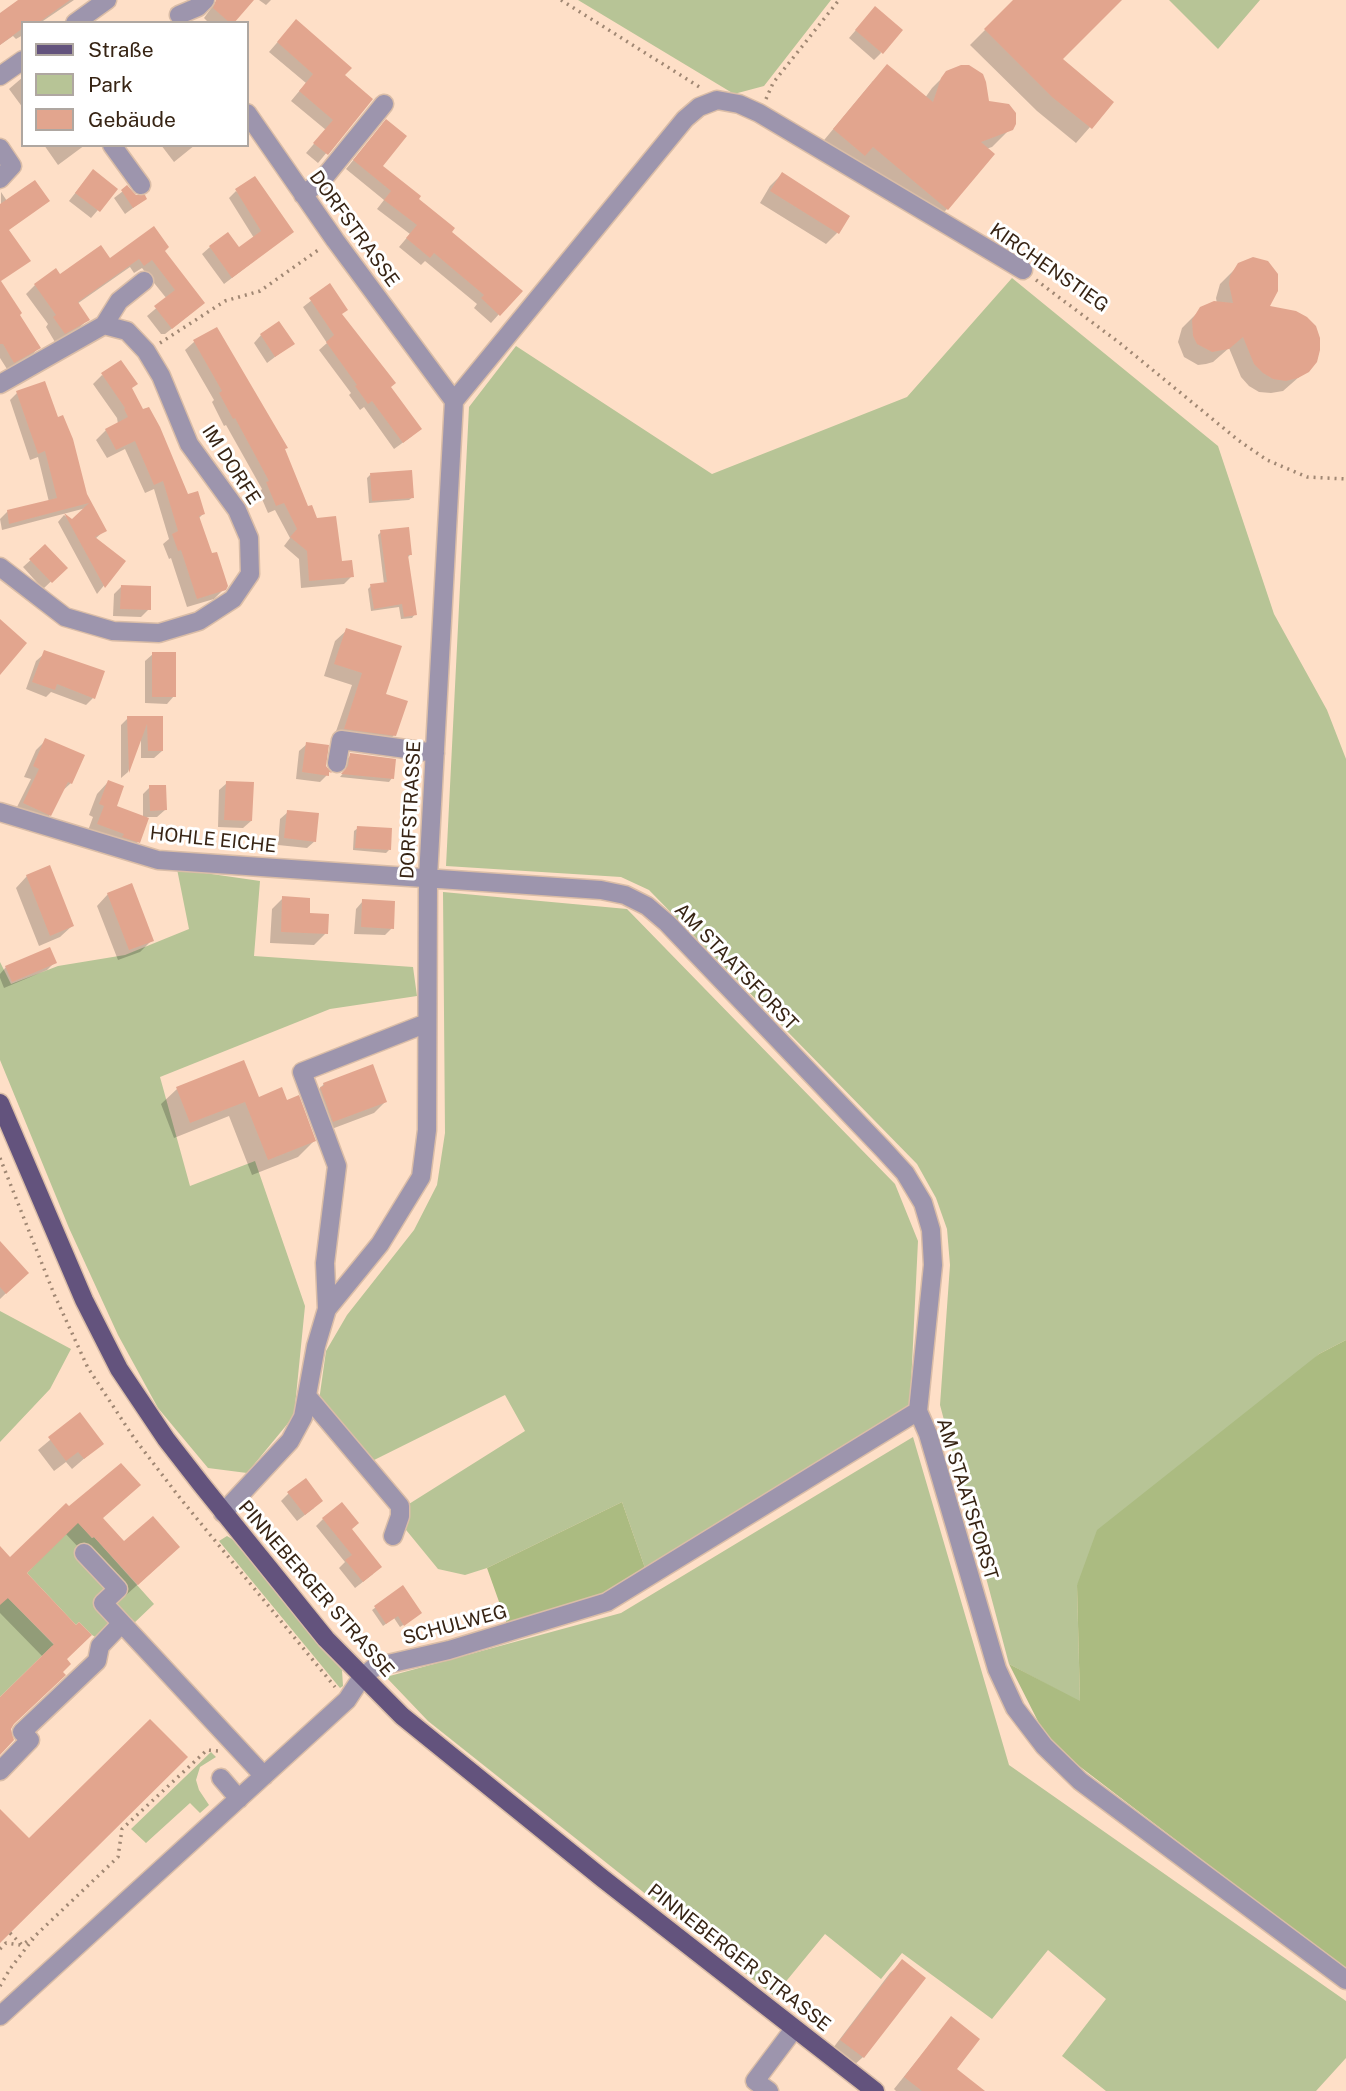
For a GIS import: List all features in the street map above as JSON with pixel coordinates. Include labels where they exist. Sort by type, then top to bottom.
[{"type":"main road","name":"PINNEBERGER STRASSE","points":[[0,1103],[84,1300],[119,1369],[166,1439],[326,1639],[402,1716],[591,1870],[874,2091]]},
{"type":"street","points":[[78,21],[107,0]]},
{"type":"street","points":[[177,12],[198,7],[205,0]]},
{"type":"street","points":[[0,76],[21,61]]},
{"type":"street","points":[[454,401],[685,119],[699,107],[717,100]]},
{"type":"street","name":"KIRCHENSTIEG","points":[[717,100],[739,104],[760,113],[1023,270]]},
{"type":"street","points":[[303,195],[323,179],[384,104]]},
{"type":"street","name":"DORFSTRASSE","points":[[223,1513],[290,1441],[303,1417],[316,1346],[327,1309],[380,1244],[421,1177],[426,1130],[428,877],[454,401],[335,240],[248,114]]},
{"type":"street","points":[[113,147],[141,186]]},
{"type":"street","points":[[0,148],[12,166],[0,178]]},
{"type":"street","points":[[0,384],[104,326],[118,300],[144,281]]},
{"type":"street","name":"IM DORFE","points":[[0,567],[65,617],[113,631],[159,633],[199,621],[233,599],[250,574],[249,538],[237,510],[189,444],[161,376],[146,351],[127,331],[104,326]]},
{"type":"street","points":[[337,763],[341,740],[435,752]]},
{"type":"street","name":"HOHLE EICHE","points":[[0,812],[158,860],[428,877]]},
{"type":"street","name":"AM STAATSFORST","points":[[428,877],[601,890],[625,895],[648,906],[905,1173],[923,1203],[931,1230],[933,1265],[918,1411],[928,1434],[997,1669],[1015,1708],[1044,1746],[1080,1780],[1346,1980]]},
{"type":"street","points":[[327,1309],[325,1263],[337,1166],[302,1072],[427,1023]]},
{"type":"street","points":[[307,1396],[400,1506],[400,1517],[393,1536]]},
{"type":"street","name":"SCHULWEG","points":[[0,2016],[347,1700],[362,1677],[375,1667],[449,1650],[607,1602],[918,1411]]},
{"type":"street","points":[[84,1553],[118,1589],[103,1603],[264,1776]]},
{"type":"street","points":[[0,1770],[30,1740],[22,1732],[97,1661],[100,1646],[121,1624]]},
{"type":"street","points":[[221,1779],[239,1799]]},
{"type":"street","points":[[769,2091],[755,2081],[794,2029]]},
{"type":"path","points":[[561,0],[704,89],[717,100]]},
{"type":"path","points":[[760,113],[773,83],[839,0]]},
{"type":"path","points":[[146,351],[225,302],[260,291],[335,240]]},
{"type":"path","name":"KIRCHENSTIEG","points":[[1023,270],[1267,460],[1307,477],[1346,479]]},
{"type":"path","points":[[331,1694],[336,1688]]},
{"type":"path","points":[[0,1949],[6,1943],[22,1945],[36,1935],[118,1857],[122,1829],[207,1750],[242,1752]]},
{"type":"path","points":[[10,1933],[22,1945]]},
{"type":"path","points":[[0,1986],[36,1935]]},
{"type":"green space","points":[[578,0],[831,0],[764,86],[734,94]]},
{"type":"green space","points":[[1169,0],[1260,0],[1218,49]]},
{"type":"green space","points":[[1012,278],[1218,446],[1274,614],[1327,710],[1346,759],[1346,1340],[1319,1354],[1077,1585],[1080,1702],[1009,1664],[940,1405],[950,1265],[947,1229],[936,1198],[917,1164],[649,890],[621,877],[446,866],[469,407],[516,346],[712,474],[907,397]]},
{"type":"green space","points":[[177,869],[260,881],[254,956],[413,967],[417,996],[330,1009],[160,1077],[190,1186],[255,1161],[305,1306],[294,1416],[247,1473],[208,1468],[158,1408],[118,1335],[69,1228],[0,1060],[0,962],[11,984],[58,966],[125,955],[189,929]]},
{"type":"green space","points":[[443,892],[627,909],[895,1184],[918,1241],[910,1405],[645,1568],[622,1502],[487,1568],[465,1575],[438,1569],[393,1514],[525,1431],[505,1395],[356,1469],[316,1422],[326,1351],[347,1315],[414,1230],[437,1185],[445,1133]]},
{"type":"green space","points":[[0,1311],[71,1349],[50,1389],[0,1442]]},
{"type":"green space","points":[[1346,1340],[1346,1970],[1049,1743],[1009,1664],[1080,1701],[1077,1585],[1097,1530],[1319,1354]]},
{"type":"green space","points":[[913,1437],[1009,1765],[1346,2001],[1346,2058],[1316,2091],[1106,2091],[1062,2056],[1106,1999],[1048,1950],[992,2019],[902,1953],[881,1979],[825,1934],[774,1996],[428,1721],[386,1677],[621,1613]]},
{"type":"green space","points":[[622,1502],[645,1568],[606,1594],[508,1627],[487,1568]]},
{"type":"green space","points":[[76,1520],[154,1604],[110,1646],[92,1635],[79,1622],[76,1625],[27,1573]]},
{"type":"green space","points":[[227,1536],[342,1670],[343,1686],[340,1688],[219,1541]]},
{"type":"green space","points":[[0,1593],[55,1646],[0,1697]]},
{"type":"green space","points":[[211,1752],[216,1757],[200,1767],[196,1780],[209,1805],[200,1813],[190,1803],[146,1843],[131,1829]]},
{"type":"building","points":[[18,0],[70,0],[41,21],[21,21],[21,29],[0,45],[0,13]]},
{"type":"building","points":[[216,0],[254,0],[236,21],[228,21],[213,8]]},
{"type":"building","points":[[1013,0],[1122,0],[1063,59],[1114,102],[1092,129],[1052,97],[984,29]]},
{"type":"building","points":[[875,6],[903,30],[883,54],[855,30]]},
{"type":"building","points":[[296,19],[352,68],[345,75],[373,99],[328,155],[313,143],[333,120],[299,91],[313,74],[277,42]]},
{"type":"building","points":[[887,64],[933,102],[946,71],[969,65],[983,74],[989,101],[1009,104],[1016,113],[1013,130],[981,142],[995,154],[948,210],[873,147],[865,156],[833,129]]},
{"type":"building","points":[[386,119],[407,136],[383,166],[455,228],[452,232],[523,291],[500,316],[481,298],[484,295],[434,253],[430,258],[406,238],[417,225],[384,200],[391,191],[353,160]]},
{"type":"building","points":[[93,169],[118,189],[100,212],[75,193]]},
{"type":"building","points":[[782,172],[850,216],[839,234],[770,191]]},
{"type":"building","points":[[255,176],[294,232],[232,278],[209,246],[228,232],[239,247],[261,231],[235,189]]},
{"type":"building","points":[[35,180],[50,201],[9,230],[31,261],[1,281],[41,348],[14,363],[3,344],[0,344],[0,204]]},
{"type":"building","points":[[127,185],[136,195],[145,195],[147,199],[133,208],[121,190]]},
{"type":"building","points":[[154,226],[169,247],[165,251],[205,303],[172,329],[154,306],[175,290],[152,260],[144,266],[139,259],[78,302],[90,320],[65,334],[53,317],[56,315],[34,284],[56,268],[60,274],[101,245],[110,258]]},
{"type":"building","points":[[1253,257],[1268,261],[1278,274],[1278,291],[1270,306],[1296,311],[1316,326],[1320,338],[1317,362],[1309,372],[1298,378],[1286,381],[1273,379],[1263,373],[1254,364],[1243,337],[1229,349],[1212,352],[1197,344],[1193,336],[1192,320],[1200,307],[1214,301],[1233,303],[1230,276],[1238,263]]},
{"type":"building","points":[[330,283],[348,310],[342,314],[396,383],[391,387],[422,429],[403,443],[372,401],[368,404],[326,342],[334,335],[309,298]]},
{"type":"building","points":[[279,321],[295,344],[275,357],[260,334]]},
{"type":"building","points":[[217,327],[288,448],[285,449],[308,506],[312,505],[317,518],[336,516],[342,561],[352,560],[354,577],[309,581],[307,551],[290,537],[297,529],[284,503],[276,506],[266,482],[269,481],[235,418],[233,419],[219,393],[222,391],[193,340]]},
{"type":"building","points":[[121,360],[138,384],[132,388],[143,409],[149,407],[160,427],[188,494],[198,491],[205,514],[199,516],[212,553],[217,552],[228,586],[226,590],[197,599],[181,550],[178,551],[172,534],[178,531],[163,481],[154,485],[135,441],[116,450],[105,429],[128,417],[125,408],[101,373]]},
{"type":"building","points":[[45,381],[58,417],[63,415],[73,439],[87,494],[107,531],[95,537],[126,561],[105,588],[64,513],[72,519],[89,503],[9,524],[7,510],[57,498],[45,451],[38,454],[16,391]]},
{"type":"building","points":[[412,470],[414,498],[372,501],[370,473]]},
{"type":"building","points":[[409,527],[412,555],[408,555],[417,615],[404,617],[402,604],[374,609],[370,584],[387,582],[380,530]]},
{"type":"building","points":[[45,544],[68,568],[52,583],[29,559]]},
{"type":"building","points":[[121,585],[151,586],[151,610],[120,609]]},
{"type":"building","points":[[0,619],[27,643],[0,675]]},
{"type":"building","points":[[346,628],[402,646],[386,694],[408,701],[396,736],[344,729],[362,673],[334,664]]},
{"type":"building","points":[[44,650],[105,671],[95,699],[57,684],[55,690],[32,682]]},
{"type":"building","points":[[152,652],[176,652],[176,697],[152,697]]},
{"type":"building","points":[[127,716],[163,716],[163,751],[148,751],[147,724],[129,773]]},
{"type":"building","points":[[45,738],[85,755],[72,784],[68,782],[51,816],[23,803],[39,769],[33,766]]},
{"type":"building","points":[[306,742],[329,745],[326,766],[332,773],[329,772],[329,776],[302,772]]},
{"type":"building","points":[[350,753],[396,759],[394,779],[341,774],[348,766]]},
{"type":"building","points":[[108,780],[124,786],[117,806],[149,818],[140,843],[97,824],[104,806],[99,804]]},
{"type":"building","points":[[226,781],[254,782],[252,821],[224,820]]},
{"type":"building","points":[[149,785],[166,785],[167,810],[150,811]]},
{"type":"building","points":[[287,810],[319,813],[316,842],[284,838]]},
{"type":"building","points":[[357,826],[392,828],[391,850],[355,848]]},
{"type":"building","points":[[50,865],[74,926],[50,936],[26,875]]},
{"type":"building","points":[[132,883],[154,941],[129,950],[107,893]]},
{"type":"building","points":[[282,896],[310,898],[310,913],[329,914],[328,934],[281,932]]},
{"type":"building","points":[[362,899],[395,901],[394,929],[361,927]]},
{"type":"building","points":[[50,947],[57,963],[12,982],[5,966]]},
{"type":"building","points":[[244,1060],[259,1097],[282,1087],[287,1100],[299,1095],[316,1141],[268,1160],[245,1102],[190,1123],[176,1087]]},
{"type":"building","points":[[373,1064],[387,1102],[333,1122],[320,1087],[324,1086],[323,1083]]},
{"type":"building","points":[[0,1241],[29,1273],[6,1294],[0,1287]]},
{"type":"building","points":[[80,1412],[104,1444],[84,1459],[78,1452],[66,1461],[48,1437]]},
{"type":"building","points":[[121,1463],[141,1485],[103,1518],[124,1541],[153,1516],[180,1547],[138,1585],[78,1523],[27,1573],[76,1625],[79,1622],[92,1635],[67,1659],[71,1664],[63,1672],[66,1675],[14,1724],[11,1729],[14,1740],[0,1755],[0,1697],[54,1644],[8,1598],[0,1605],[0,1546],[10,1557],[66,1503],[69,1506]]},
{"type":"building","points":[[306,1478],[323,1501],[305,1515],[287,1492]]},
{"type":"building","points":[[342,1502],[359,1523],[352,1529],[382,1567],[363,1582],[345,1560],[352,1555],[322,1518]]},
{"type":"building","points":[[403,1585],[422,1613],[404,1626],[398,1616],[386,1624],[374,1606]]},
{"type":"building","points":[[150,1719],[188,1757],[0,1943],[0,1809],[29,1838]]},
{"type":"building","points":[[902,1959],[926,1978],[864,2058],[840,2040]]},
{"type":"building","points":[[951,2016],[980,2039],[957,2069],[985,2091],[922,2091],[904,2077]]}]
